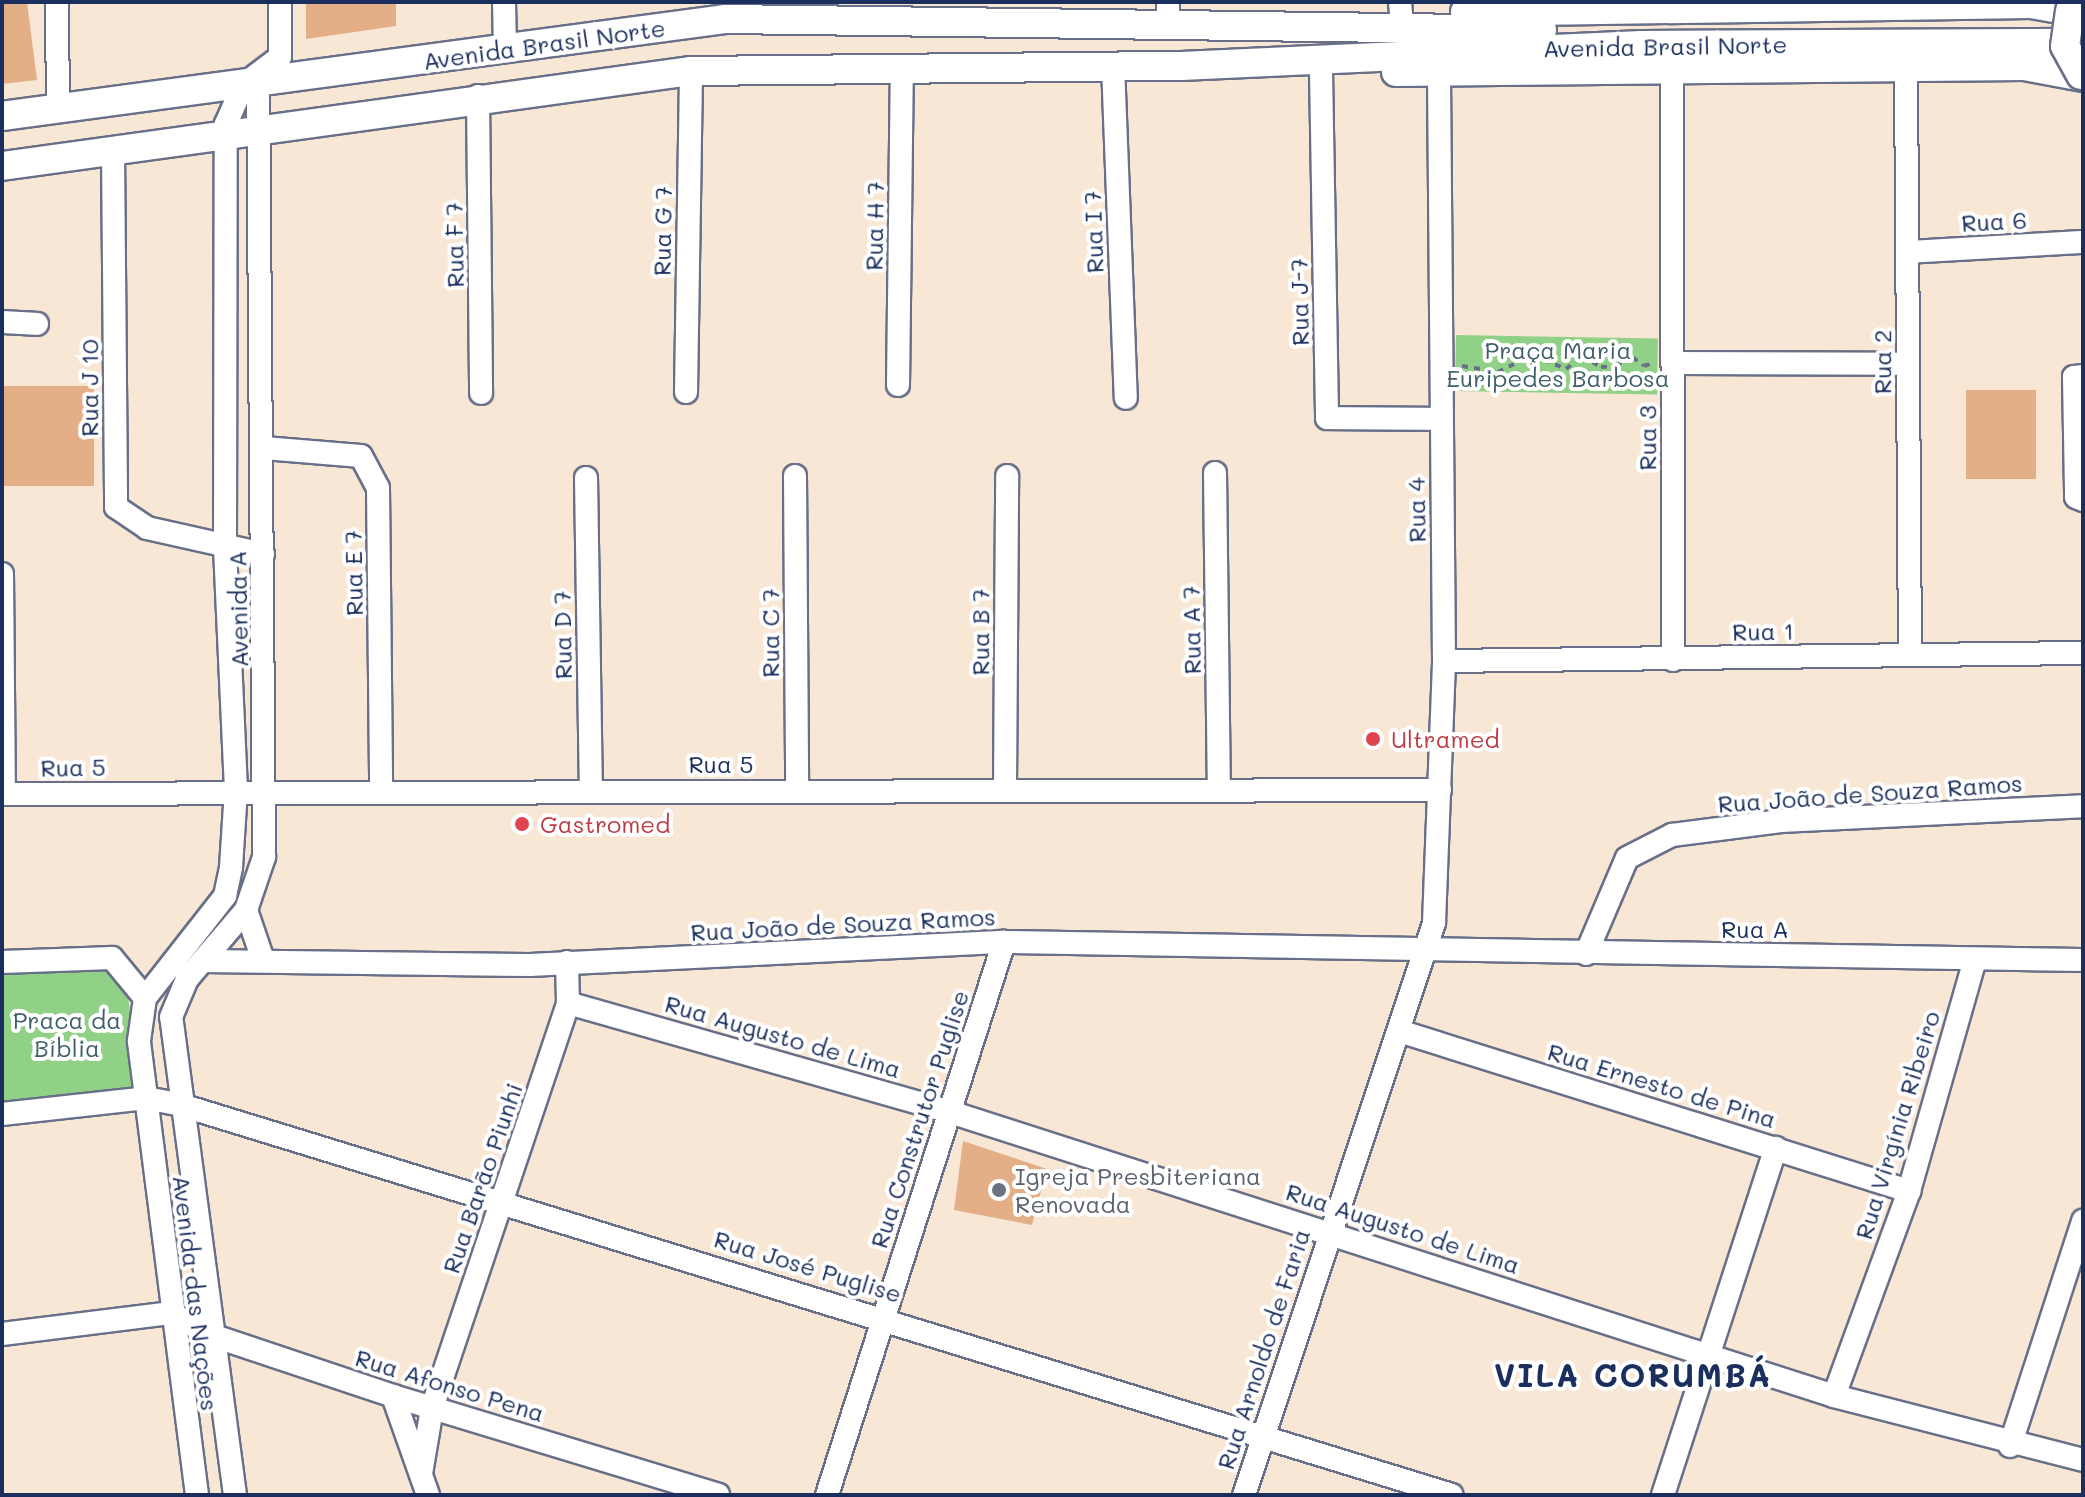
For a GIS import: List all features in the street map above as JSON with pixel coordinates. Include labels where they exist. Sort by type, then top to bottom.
[{"type":"main road","name":"Avenida Brasil Norte","points":[[1329,24],[1400,8],[1612,4],[2031,4],[2074,9]]},
{"type":"main road","name":"Avenida Brasil Norte","points":[[2,116],[505,49],[725,10],[1168,12],[1329,24],[1630,31],[2074,9]]},
{"type":"main road","points":[[2074,9],[2065,46],[2082,76]]},
{"type":"main road","name":"Avenida Brasil Norte","points":[[5,165],[259,132],[478,96],[691,71],[1248,62],[1642,45],[2083,43]]},
{"type":"main road","name":"Avenida Brasil Norte","points":[[1248,62],[1321,71],[1439,72],[1906,71],[2024,66],[2082,76]]},
{"type":"street","points":[[57,2],[58,108]]},
{"type":"street","points":[[250,84],[280,57],[280,2]]},
{"type":"street","points":[[504,2],[505,49]]},
{"type":"street","name":"Rua I 7","points":[[1113,65],[1126,398]]},
{"type":"street","name":"Rua H 7","points":[[898,385],[902,68]]},
{"type":"street","name":"Rua G 7","points":[[686,392],[691,71]]},
{"type":"street","name":"Rua J-7","points":[[1321,71],[1327,418],[1441,419]]},
{"type":"street","name":"Rua 3","points":[[1672,71],[1667,362],[1673,660]]},
{"type":"street","name":"Rua 2","points":[[1906,71],[1910,654]]},
{"type":"street","name":"Rua 4","points":[[1426,947],[1434,923],[1444,661],[1439,72]]},
{"type":"street","name":"Avenida A","points":[[181,1105],[171,1017],[174,999],[246,910],[264,857],[268,793],[259,132],[250,84]]},
{"type":"street","name":"Avenida A","points":[[145,998],[225,896],[236,790],[225,546],[226,136],[250,84]]},
{"type":"street","name":"Rua F 7","points":[[478,96],[481,393]]},
{"type":"street","name":"Rua J 10","points":[[113,151],[116,507],[147,528],[225,546]]},
{"type":"street","name":"Rua 6","points":[[1908,252],[2083,242]]},
{"type":"street","points":[[2,322],[37,324]]},
{"type":"street","points":[[1667,362],[1908,364]]},
{"type":"street","points":[[2083,376],[2074,377],[2076,497],[2083,500]]},
{"type":"street","name":"Rua E 7","points":[[264,448],[361,456],[378,488],[381,792]]},
{"type":"street","name":"Rua A 7","points":[[1215,473],[1219,786]]},
{"type":"street","name":"Rua C 7","points":[[795,476],[797,789]]},
{"type":"street","name":"Rua B 7","points":[[1005,788],[1007,476]]},
{"type":"street","name":"Rua D 7","points":[[586,478],[591,790]]},
{"type":"street","points":[[225,546],[263,554]]},
{"type":"street","points":[[2,574],[3,794]]},
{"type":"street","name":"Rua 1","points":[[1444,661],[2083,653]]},
{"type":"street","name":"Rua 5","points":[[3,794],[236,790],[268,793],[1219,786],[1440,790]]},
{"type":"street","name":"Rua João de Souza Ramos","points":[[1586,954],[1627,858],[1672,835],[1781,821],[2083,806]]},
{"type":"street","points":[[246,910],[263,960]]},
{"type":"street","name":"Rua João de Souza Ramos","points":[[203,961],[567,962],[1004,942],[1426,947]]},
{"type":"street","name":"Rua Construtor Puglise","points":[[827,1495],[947,1111],[1004,942]]},
{"type":"street","name":"Rua A","points":[[1426,947],[1586,954],[2083,960]]},
{"type":"street","name":"Rua Arnoldo de Faria","points":[[1244,1495],[1329,1230],[1426,947]]},
{"type":"street","points":[[2,962],[112,958],[145,998],[139,1041],[146,1098]]},
{"type":"street","name":"Rua Virgínia Ribeiro","points":[[1834,1396],[1909,1191],[1975,959]]},
{"type":"street","name":"Rua Barão Piunhi","points":[[424,1484],[432,1408],[568,1003],[567,962]]},
{"type":"street","name":"Rua Augusto de Lima","points":[[568,1003],[947,1111],[1329,1230],[1834,1396],[2010,1446],[2083,1460]]},
{"type":"street","name":"Rua Ernesto de Pina","points":[[1399,1031],[1909,1191]]},
{"type":"street","name":"Rua José Puglise","points":[[2,1114],[146,1098],[181,1105],[883,1316],[1452,1495]]},
{"type":"street","name":"Avenida das Nações","points":[[146,1098],[170,1313],[197,1495]]},
{"type":"street","name":"Avenida das Nações","points":[[181,1105],[235,1495]]},
{"type":"street","points":[[1663,1495],[1776,1148]]},
{"type":"street","points":[[2010,1446],[2083,1221]]},
{"type":"street","points":[[2,1334],[170,1313]]},
{"type":"street","name":"Rua Afonso Pena","points":[[170,1313],[211,1335],[393,1396],[718,1495]]},
{"type":"street","points":[[393,1396],[424,1484]]},
{"type":"path","points":[[1456,366],[1498,372],[1533,355],[1566,369],[1582,356],[1601,367],[1619,366],[1623,350],[1644,366],[1667,362]]},
{"type":"green space","name":"Praça Maria Euripedes Barbosa","points":[[1456,335],[1658,339],[1657,395],[1455,391]]},
{"type":"green space","name":"Praca da Bíblia","points":[[2,965],[124,966],[141,1093],[2,1112]]},
{"type":"building","points":[[2,2],[27,2],[37,80],[2,84]]},
{"type":"building","points":[[306,2],[396,2],[396,26],[306,39]]},
{"type":"building","points":[[2,386],[94,386],[94,486],[2,486]]},
{"type":"building","points":[[1966,390],[2036,390],[2036,479],[1966,479]]},
{"type":"building","name":"Igreja Presbiteriana Renovada","points":[[963,1141],[1047,1169],[1032,1225],[954,1210]]},
{"type":"place","name":"Ultramed","points":[[1373,739]]},
{"type":"place","name":"Gastromed","points":[[522,824]]},
{"type":"place","name":"Igreja Presbiteriana Renovada","points":[[999,1190]]},
{"type":"district","name":"VILA CORUMBÁ","points":[[1633,1374]]}]
